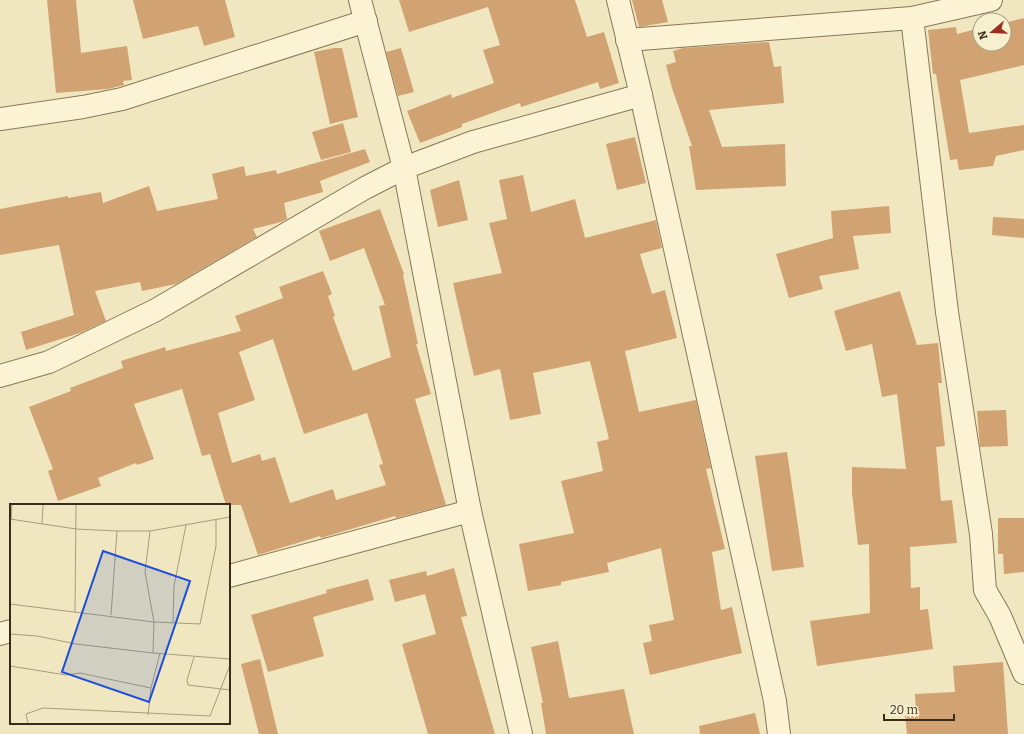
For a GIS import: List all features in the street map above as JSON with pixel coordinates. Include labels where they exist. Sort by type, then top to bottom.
[{"type":"street","points":[[360,0],[404,168],[470,511],[520,734]]},
{"type":"street","points":[[618,0],[641,95],[775,701],[779,734]]},
{"type":"street","points":[[627,40],[912,18],[991,0]]},
{"type":"street","points":[[912,18],[947,312],[982,534],[985,590],[1000,616],[1024,673]]},
{"type":"street","points":[[0,120],[83,107],[122,99],[366,21]]},
{"type":"street","points":[[0,376],[49,362],[154,311],[365,188],[404,168],[473,142],[641,95]]},
{"type":"street","points":[[230,576],[470,511]]},
{"type":"street","points":[[0,634],[10,631]]},
{"type":"building","points":[[47,0],[76,0],[81,53],[127,46],[132,80],[123,81],[124,85],[108,89],[56,93]]},
{"type":"building","points":[[133,0],[225,0],[235,37],[204,46],[198,26],[143,39]]},
{"type":"building","points":[[399,0],[575,0],[587,37],[604,32],[619,83],[600,89],[598,82],[521,107],[520,103],[462,124],[462,127],[420,143],[407,111],[451,94],[452,98],[494,83],[483,50],[500,45],[488,7],[409,32]]},
{"type":"building","points":[[632,0],[662,0],[668,22],[639,27]]},
{"type":"building","points":[[1024,18],[1024,65],[960,80],[969,133],[1024,125],[1024,150],[996,156],[993,166],[959,170],[957,159],[950,160],[936,74],[933,74],[928,30],[956,27],[957,34],[972,30],[972,52],[1012,52],[1012,21]]},
{"type":"building","points":[[769,42],[774,67],[781,66],[784,103],[709,110],[722,147],[785,144],[786,186],[696,190],[689,146],[692,146],[672,88],[666,65],[676,62],[673,51],[683,48]]},
{"type":"building","points":[[342,48],[358,117],[330,124],[314,52]]},
{"type":"building","points":[[401,48],[414,92],[398,96],[386,52]]},
{"type":"building","points":[[343,123],[351,152],[321,160],[312,132]]},
{"type":"building","points":[[635,137],[646,183],[617,190],[606,144]]},
{"type":"building","points":[[365,149],[370,162],[320,181],[323,192],[284,203],[287,219],[253,229],[257,237],[176,284],[142,291],[140,282],[95,291],[106,321],[80,333],[26,350],[21,332],[74,315],[59,245],[0,255],[0,209],[68,196],[68,198],[101,192],[103,203],[149,186],[157,211],[218,199],[212,174],[244,166],[246,176],[276,170],[277,174]]},
{"type":"building","points":[[523,175],[531,212],[575,199],[585,238],[656,220],[662,248],[640,254],[652,294],[665,290],[677,338],[625,351],[639,412],[696,400],[711,468],[706,469],[725,549],[712,552],[721,610],[732,607],[742,653],[650,675],[643,643],[652,641],[649,625],[674,620],[661,548],[607,563],[609,572],[561,582],[561,585],[528,591],[519,544],[574,533],[561,481],[603,471],[597,442],[609,439],[590,361],[533,373],[541,414],[510,420],[500,369],[474,376],[453,283],[502,273],[489,223],[507,219],[499,180]]},
{"type":"building","points":[[459,180],[468,220],[438,227],[430,190]]},
{"type":"building","points":[[889,206],[891,233],[853,236],[859,269],[819,276],[823,289],[789,298],[776,254],[833,238],[831,211]]},
{"type":"building","points":[[380,209],[404,274],[418,344],[416,344],[431,394],[415,399],[446,505],[396,518],[395,516],[321,538],[320,536],[258,555],[241,505],[226,504],[210,454],[202,456],[182,389],[134,404],[154,459],[137,465],[136,463],[98,478],[101,486],[58,501],[48,471],[53,469],[29,407],[71,391],[70,388],[123,368],[121,361],[165,347],[166,351],[241,331],[235,316],[283,298],[279,287],[323,271],[332,294],[328,296],[335,316],[333,317],[353,371],[391,357],[379,306],[385,305],[364,248],[330,261],[319,231]],"holes":[[[273,339],[304,434],[367,413],[383,464],[379,465],[386,485],[336,500],[333,489],[290,503],[275,457],[262,461],[260,454],[232,463],[218,413],[255,400],[239,352]]]},
{"type":"building","points":[[993,217],[1024,219],[1024,238],[992,235]]},
{"type":"building","points":[[900,291],[917,345],[938,343],[942,383],[938,383],[945,446],[936,447],[941,501],[952,500],[957,543],[910,547],[911,588],[920,587],[920,610],[928,609],[933,649],[817,666],[810,621],[870,613],[869,544],[858,545],[852,493],[852,467],[906,469],[897,394],[882,397],[872,344],[846,351],[834,311]]},
{"type":"building","points":[[1006,410],[1008,446],[980,447],[977,411]]},
{"type":"building","points":[[787,452],[804,567],[772,571],[755,456]]},
{"type":"building","points":[[998,518],[1024,518],[1024,572],[1004,574],[1003,554],[998,554]]},
{"type":"building","points":[[454,568],[467,616],[461,617],[495,734],[428,734],[402,644],[436,634],[425,594],[395,602],[389,580],[426,571],[427,576]]},
{"type":"building","points":[[368,579],[374,600],[313,617],[324,656],[268,672],[251,615],[327,593],[326,590]]},
{"type":"building","points":[[558,641],[569,698],[624,689],[634,734],[546,734],[541,703],[543,703],[531,647]]},
{"type":"building","points":[[260,659],[278,734],[259,734],[241,664]]},
{"type":"building","points":[[1003,662],[1008,734],[907,734],[905,715],[916,714],[915,694],[955,692],[953,666]]},
{"type":"building","points":[[755,713],[760,734],[700,734],[699,726]]}]
